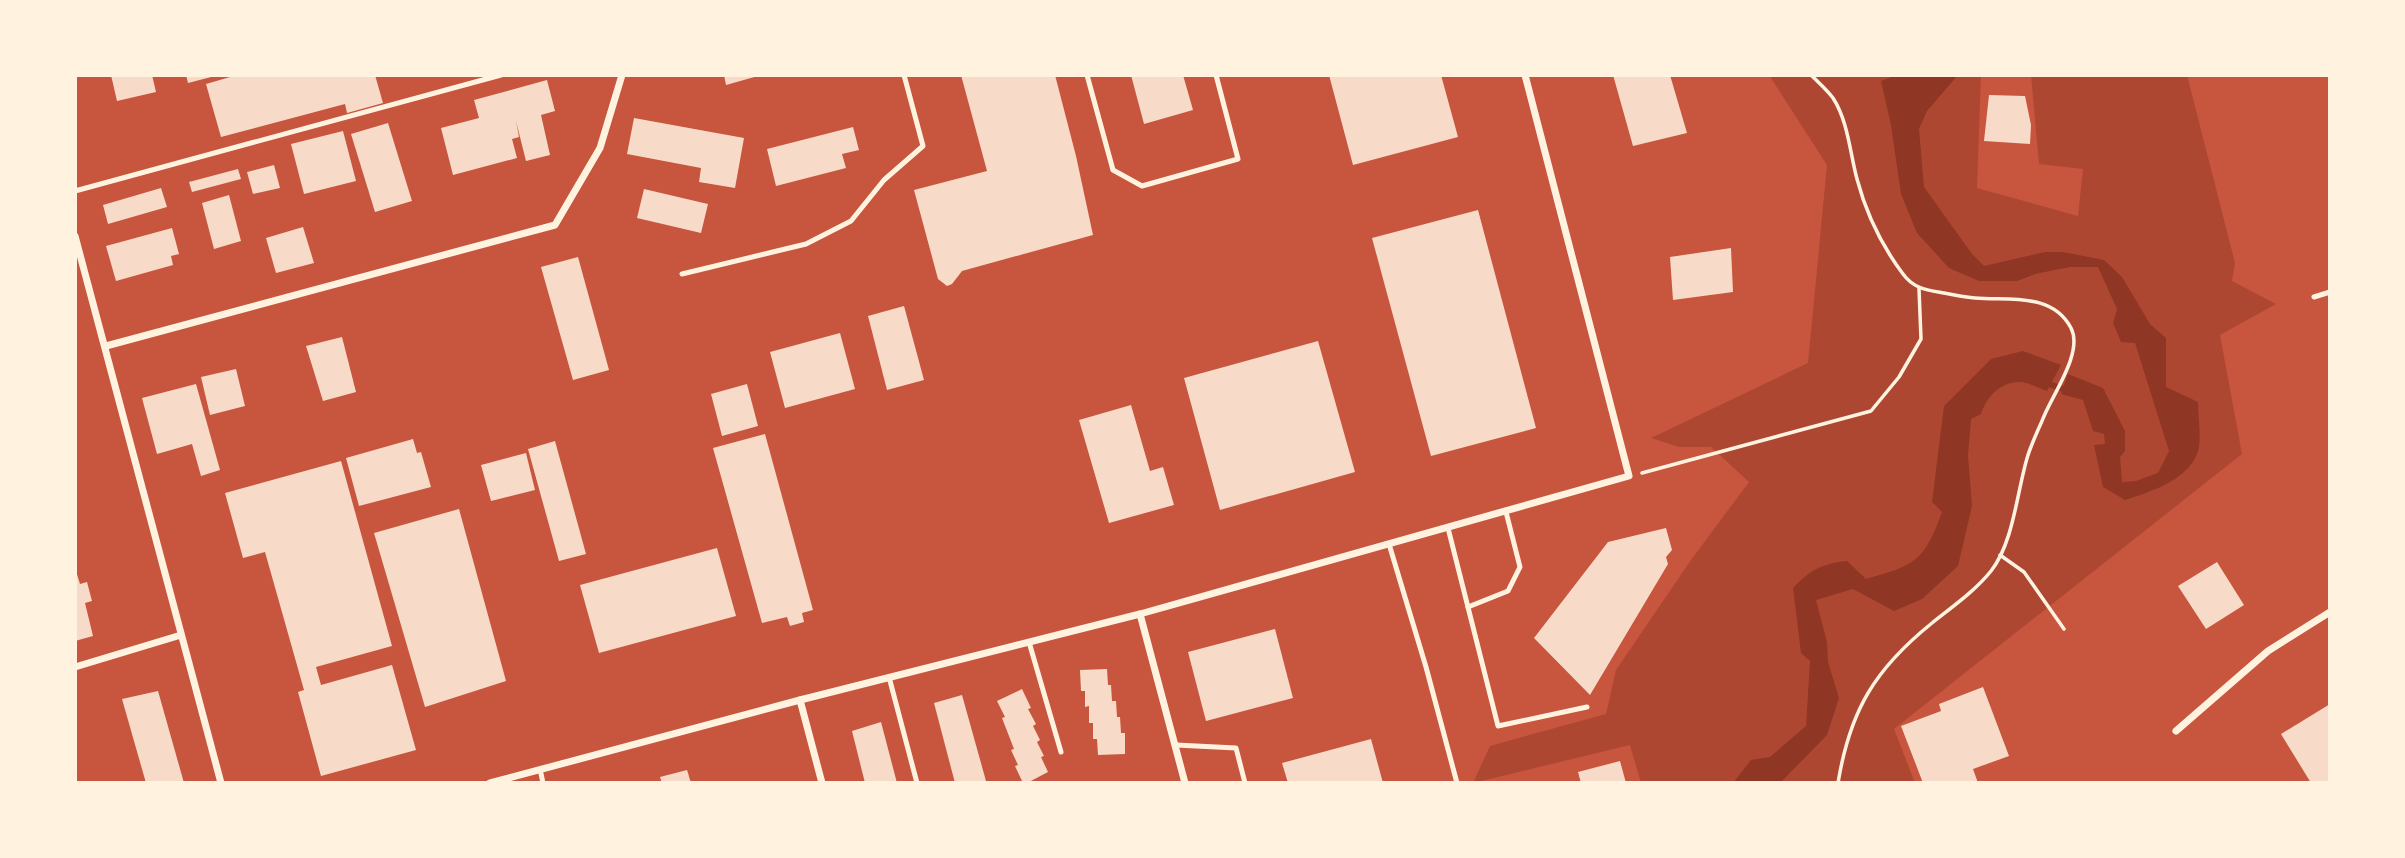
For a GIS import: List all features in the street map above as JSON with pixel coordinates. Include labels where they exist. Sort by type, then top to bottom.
[{"type":"street","points":[[106,346],[555,225],[600,148],[622,75]]},
{"type":"street","points":[[490,783],[800,700],[1140,614],[1629,476],[1525,75]]},
{"type":"street","points":[[75,236],[221,783]]},
{"type":"street","points":[[2176,731],[2268,650],[2330,612]]},
{"type":"street","points":[[1140,614],[1185,783]]},
{"type":"street","points":[[75,667],[181,635]]},
{"type":"street","points":[[800,700],[822,783]]},
{"type":"lane","points":[[75,191],[501,75]]},
{"type":"lane","points":[[682,274],[806,244],[851,221],[884,180],[923,146],[904,75]]},
{"type":"lane","points":[[1087,75],[1113,170],[1142,186],[1238,159],[1216,75]]},
{"type":"lane","points":[[2314,297],[2330,292]]},
{"type":"lane","points":[[1468,607],[1508,591],[1520,567],[1506,512]]},
{"type":"lane","points":[[1448,528],[1498,726],[1587,708]]},
{"type":"lane","points":[[1389,544],[1457,783]]},
{"type":"lane","points":[[1029,642],[1060,752]]},
{"type":"lane","points":[[889,677],[917,783]]},
{"type":"lane","points":[[1176,746],[1236,748],[1245,783]]},
{"type":"lane","points":[[540,769],[543,783]]},
{"type":"path","points":[[1811,75],[1833,98],[1846,131],[1857,180],[1875,230],[1904,275],[1919,289],[1975,298],[2018,299],[2043,303],[2062,315],[2072,330],[2075,346],[2070,363],[2044,414],[2028,455],[2011,521],[1992,570],[1925,628],[1880,672],[1854,720],[1842,757],[1838,783]]},
{"type":"path","points":[[1629,476],[1871,411],[1899,377],[1921,339],[1919,289]]},
{"type":"path","points":[[2000,555],[2024,572],[2064,629]]},
{"type":"shaded area","points":[[1769,75],[1981,75],[1977,188],[2078,216],[2083,169],[2039,164],[2031,75],[2187,75],[2235,263],[2232,281],[2276,304],[2220,335],[2242,454],[1894,729],[1915,783],[1641,783],[1630,745],[1473,783],[1490,746],[1606,714],[1616,670],[1691,560],[1749,482],[1711,447],[1679,447],[1651,438],[1808,363],[1827,165]]},
{"type":"shaded area","points":[[1897,75],[1958,75],[1927,111],[1919,129],[1924,187],[1972,254],[1984,266],[2045,252],[2063,252],[2104,260],[2122,277],[2150,324],[2166,338],[2166,387],[2198,402],[2199,447],[2195,458],[2180,476],[2158,488],[2125,500],[2103,487],[2094,445],[2105,444],[2104,434],[2093,431],[2083,400],[2061,394],[2068,374],[2103,388],[2125,431],[2125,451],[2120,457],[2122,482],[2136,481],[2158,473],[2169,451],[2135,343],[2121,342],[2113,323],[2117,309],[2098,267],[2070,267],[2035,274],[2017,281],[1979,281],[1949,268],[1917,233],[1901,194],[1891,125],[1881,81]]},
{"type":"shaded area","points":[[2023,351],[2061,365],[2047,391],[2022,382],[2006,385],[1990,397],[1981,414],[1971,419],[1968,455],[1972,506],[1958,566],[1922,599],[1894,611],[1853,589],[1816,600],[1827,642],[1828,662],[1839,698],[1827,735],[1780,783],[1733,783],[1751,760],[1770,757],[1806,726],[1810,661],[1801,653],[1793,588],[1811,572],[1830,564],[1847,561],[1866,579],[1896,570],[1916,559],[1929,542],[1942,512],[1932,502],[1944,406],[1991,359]]},
{"type":"building","points":[[111,75],[152,75],[156,92],[117,101]]},
{"type":"building","points":[[186,75],[215,75],[215,76],[188,83]]},
{"type":"building","points":[[237,75],[375,75],[383,103],[347,113],[345,104],[221,137],[206,84]]},
{"type":"building","points":[[724,75],[758,75],[758,76],[726,85]]},
{"type":"building","points":[[961,75],[1055,75],[1093,235],[962,271],[952,284],[947,286],[938,279],[914,190],[987,171]]},
{"type":"building","points":[[1131,75],[1183,75],[1193,110],[1144,124]]},
{"type":"building","points":[[1329,75],[1441,75],[1458,137],[1353,165]]},
{"type":"building","points":[[1613,75],[1670,75],[1687,133],[1633,146]]},
{"type":"building","points":[[547,80],[555,111],[541,115],[550,155],[526,161],[516,121],[519,137],[512,139],[517,158],[453,175],[441,128],[479,118],[474,100]]},
{"type":"building","points":[[1989,95],[2025,96],[2031,125],[2030,144],[1984,141]]},
{"type":"building","points":[[634,118],[744,138],[735,188],[699,182],[701,168],[627,154]]},
{"type":"building","points":[[388,123],[412,201],[375,212],[351,134]]},
{"type":"building","points":[[853,127],[859,150],[842,154],[846,168],[776,186],[767,149]]},
{"type":"building","points":[[343,131],[356,181],[304,194],[291,144]]},
{"type":"building","points":[[274,165],[280,188],[253,194],[247,172]]},
{"type":"building","points":[[238,169],[241,179],[192,192],[189,182]]},
{"type":"building","points":[[161,188],[167,207],[108,224],[103,205]]},
{"type":"building","points":[[644,189],[708,204],[701,233],[637,218]]},
{"type":"building","points":[[229,195],[241,241],[214,249],[202,203]]},
{"type":"building","points":[[1478,210],[1536,428],[1431,456],[1372,238]]},
{"type":"building","points":[[303,227],[314,263],[276,273],[266,238]]},
{"type":"building","points":[[172,228],[179,254],[171,256],[173,265],[116,281],[106,246]]},
{"type":"building","points":[[1731,248],[1733,292],[1673,300],[1670,257]]},
{"type":"building","points":[[578,257],[609,370],[573,380],[541,267]]},
{"type":"building","points":[[904,306],[924,380],[887,390],[868,316]]},
{"type":"building","points":[[840,333],[855,389],[785,408],[770,352]]},
{"type":"building","points":[[342,337],[356,392],[323,401],[306,346]]},
{"type":"building","points":[[1318,341],[1355,472],[1220,510],[1184,378]]},
{"type":"building","points":[[236,369],[245,406],[210,415],[201,377]]},
{"type":"building","points":[[196,384],[220,470],[201,476],[192,444],[157,454],[142,398]]},
{"type":"building","points":[[747,384],[758,426],[722,436],[711,394]]},
{"type":"building","points":[[1131,405],[1150,471],[1163,467],[1174,505],[1109,523],[1079,420]]},
{"type":"building","points":[[765,434],[813,610],[802,613],[804,622],[790,626],[787,617],[762,623],[713,448]]},
{"type":"building","points":[[413,439],[417,453],[421,452],[431,487],[359,506],[346,458]]},
{"type":"building","points":[[555,441],[586,554],[559,561],[528,449]]},
{"type":"building","points":[[526,453],[535,490],[491,501],[481,465]]},
{"type":"building","points":[[341,461],[392,646],[316,667],[321,685],[392,665],[416,750],[321,776],[298,692],[304,690],[265,552],[243,558],[225,493]]},
{"type":"building","points":[[459,509],[506,681],[425,707],[374,533]]},
{"type":"building","points":[[1666,528],[1672,550],[1666,557],[1668,564],[1590,695],[1534,638],[1608,542]]},
{"type":"building","points":[[717,548],[736,616],[599,653],[580,585]]},
{"type":"building","points":[[2217,562],[2244,605],[2206,629],[2178,586]]},
{"type":"building","points":[[76,571],[80,584],[87,582],[92,601],[85,603],[93,636],[75,641]]},
{"type":"building","points":[[1275,629],[1293,698],[1206,721],[1188,652]]},
{"type":"building","points":[[1107,669],[1112,701],[1116,701],[1117,717],[1120,717],[1121,733],[1125,733],[1125,754],[1098,755],[1097,739],[1093,739],[1093,723],[1089,723],[1089,706],[1085,707],[1085,691],[1081,691],[1080,670]]},
{"type":"building","points":[[1983,687],[2009,756],[1973,769],[1978,783],[1923,783],[1901,726],[1941,711],[1939,704]]},
{"type":"building","points":[[1022,689],[1031,708],[1028,709],[1036,724],[1033,726],[1040,740],[1037,742],[1048,772],[1027,783],[1023,783],[1015,766],[1018,765],[1011,750],[1014,749],[1002,718],[1005,717],[997,701]]},
{"type":"building","points":[[158,691],[184,783],[146,783],[122,699]]},
{"type":"building","points":[[962,695],[986,781],[955,783],[934,703]]},
{"type":"building","points":[[2330,704],[2330,783],[2311,783],[2281,734]]},
{"type":"building","points":[[881,722],[897,783],[865,783],[852,731]]},
{"type":"building","points":[[1371,739],[1383,783],[1288,783],[1282,763]]},
{"type":"building","points":[[1620,761],[1626,783],[1581,783],[1578,772]]},
{"type":"building","points":[[687,770],[691,783],[662,783],[660,777]]},
{"type":"waterway","points":[[2043,382],[2069,391]]}]
